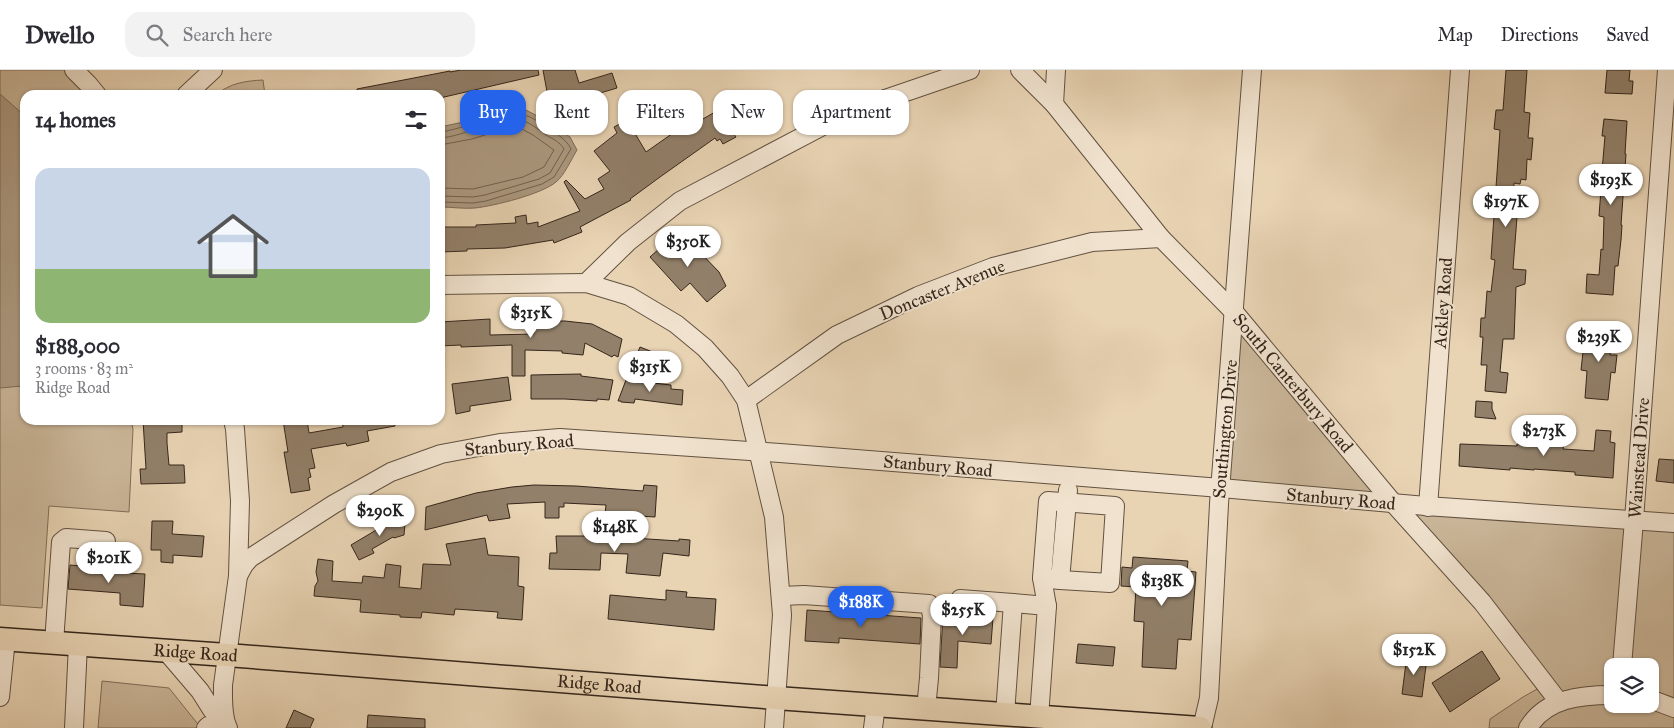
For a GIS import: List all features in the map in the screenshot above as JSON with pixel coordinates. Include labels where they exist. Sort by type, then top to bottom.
[{"type":"main road","name":"Ridge Road","points":[[3,639],[1004,714],[1039,717],[1065,723],[1201,728]]},
{"type":"street","points":[[74,70],[93,90]]},
{"type":"street","points":[[191,90],[213,70]]},
{"type":"street","points":[[586,283],[628,242],[680,201],[853,110],[970,70]]},
{"type":"street","name":"South Canterbury Road","points":[[1020,70],[1054,104],[1161,238],[1234,313],[1394,504],[1482,602],[1559,702]]},
{"type":"street","points":[[1054,104],[1056,70]]},
{"type":"street","name":"Southington Drive","points":[[1201,728],[1209,698],[1221,488],[1252,70]]},
{"type":"street","name":"Ackley Road","points":[[1428,507],[1460,70]]},
{"type":"street","name":"Wainstead Drive","points":[[1623,658],[1667,70]]},
{"type":"street","name":"Doncaster Avenue","points":[[746,400],[837,335],[918,296],[993,267],[1092,242],[1161,238]]},
{"type":"street","points":[[445,285],[586,283],[629,296],[676,324],[705,348],[730,376],[746,400],[774,516],[782,615],[774,728]]},
{"type":"street","points":[[227,726],[223,704],[223,686],[238,576],[240,501],[234,425]]},
{"type":"street","name":"Stanbury Road","points":[[238,576],[250,558],[334,504],[391,472],[441,454],[500,443],[560,438],[758,451],[1221,488],[1428,507],[1674,523]]},
{"type":"street","points":[[1060,580],[1069,476]]},
{"type":"street","points":[[1039,717],[1047,606],[1042,578],[1048,500],[1115,506],[1110,583],[1042,578]]},
{"type":"street","points":[[54,643],[61,542],[66,538],[106,541]]},
{"type":"street","points":[[781,596],[804,595],[929,604],[932,615],[926,709]]},
{"type":"street","points":[[960,599],[1047,606]]},
{"type":"street","points":[[1004,714],[1013,603]]},
{"type":"street","points":[[0,697],[3,639]]},
{"type":"street","points":[[74,728],[78,644]]},
{"type":"street","points":[[165,650],[200,691],[212,710],[227,726]]},
{"type":"street","points":[[1528,728],[1542,711],[1559,702],[1588,695],[1604,695]]},
{"type":"street","points":[[1659,702],[1674,708]]},
{"type":"street","points":[[873,728],[876,705]]},
{"type":"street","points":[[206,728],[208,726],[227,726]]},
{"type":"shaded area","points":[[0,70],[64,70],[81,90],[20,90],[20,425],[132,425],[129,512],[49,506],[42,608],[0,605]]},
{"type":"shaded area","points":[[263,80],[264,90],[223,90],[238,83]]},
{"type":"shaded area","points":[[1235,313],[1394,504],[1221,488]]},
{"type":"shaded area","points":[[1394,504],[1674,523],[1674,728],[1489,728],[1490,719],[1546,684]]},
{"type":"shaded area","points":[[102,681],[169,688],[201,728],[98,728]]},
{"type":"water","points":[[0,94],[20,112],[20,386],[0,388]]},
{"type":"water","points":[[526,110],[536,115],[536,135],[567,135],[577,150],[559,179],[540,191],[483,207],[445,207],[445,126],[460,123],[460,135],[526,135]]},
{"type":"building","points":[[538,70],[539,75],[474,90],[460,90],[460,93],[445,97],[445,90],[357,90],[357,89],[450,71]]},
{"type":"building","points":[[543,70],[575,70],[579,83],[612,73],[617,88],[608,91],[547,90]]},
{"type":"building","points":[[1506,70],[1527,70],[1524,112],[1530,113],[1528,138],[1533,138],[1531,160],[1527,159],[1526,180],[1521,179],[1520,184],[1514,183],[1512,217],[1517,217],[1513,269],[1526,270],[1525,284],[1516,287],[1514,339],[1503,339],[1500,372],[1508,373],[1506,393],[1485,391],[1487,365],[1481,365],[1483,337],[1480,337],[1481,318],[1485,318],[1487,291],[1491,292],[1495,260],[1491,259],[1500,130],[1494,129],[1496,110],[1503,110]]},
{"type":"building","points":[[1607,70],[1630,70],[1629,81],[1633,81],[1632,94],[1605,93]]},
{"type":"building","points":[[713,113],[713,135],[734,135],[736,137],[723,144],[720,139],[717,141],[715,138],[631,200],[580,227],[582,232],[554,243],[553,240],[505,248],[445,252],[445,227],[476,227],[476,225],[516,223],[515,217],[526,215],[527,224],[538,222],[538,227],[580,211],[564,182],[566,180],[585,199],[604,189],[598,179],[610,171],[594,151],[617,133],[614,127],[618,125],[618,135],[636,135],[646,152],[670,135],[703,135],[703,119]]},
{"type":"building","points":[[1604,119],[1627,121],[1621,240],[1618,266],[1615,266],[1613,295],[1586,293],[1587,274],[1599,275],[1601,249],[1603,250],[1604,217],[1599,216],[1605,136],[1602,136]]},
{"type":"building","points":[[678,232],[719,272],[726,286],[707,302],[690,283],[681,291],[650,257]]},
{"type":"building","points":[[490,319],[490,335],[534,334],[534,321],[565,321],[592,324],[622,339],[618,357],[614,355],[612,357],[585,343],[583,355],[562,353],[562,351],[525,350],[525,376],[512,376],[512,345],[445,346],[445,322]]},
{"type":"building","points":[[1589,327],[1613,329],[1610,355],[1617,355],[1615,373],[1611,372],[1608,400],[1585,398],[1587,371],[1581,370],[1583,352],[1586,353]]},
{"type":"building","points":[[640,347],[660,355],[652,372],[633,364]]},
{"type":"building","points":[[581,374],[581,376],[613,380],[609,400],[531,399],[531,375]]},
{"type":"building","points":[[508,377],[511,400],[470,406],[470,411],[456,414],[452,384]]},
{"type":"building","points":[[626,380],[671,385],[671,389],[683,390],[682,405],[635,399],[634,403],[618,401]]},
{"type":"building","points":[[1476,401],[1492,402],[1492,409],[1496,419],[1475,417]]},
{"type":"building","points":[[143,425],[182,425],[182,432],[167,433],[167,443],[169,465],[184,465],[185,483],[141,484],[140,469],[146,469]]},
{"type":"building","points":[[284,425],[308,425],[309,433],[343,427],[343,425],[395,425],[367,431],[369,441],[347,446],[346,443],[311,449],[315,468],[309,469],[311,477],[308,478],[310,490],[291,493],[284,452],[288,452]]},
{"type":"building","points":[[1596,430],[1611,431],[1610,442],[1615,443],[1613,478],[1575,475],[1575,472],[1459,466],[1460,444],[1543,446],[1543,441],[1564,442],[1563,449],[1594,451]]},
{"type":"building","points":[[1659,459],[1674,460],[1674,483],[1656,481]]},
{"type":"building","points":[[534,485],[643,491],[644,485],[657,486],[655,517],[605,514],[606,505],[564,503],[564,507],[559,507],[559,518],[545,518],[545,502],[507,504],[510,518],[489,521],[487,515],[425,530],[426,507],[476,493]]},
{"type":"building","points":[[406,513],[404,535],[393,537],[372,549],[374,553],[359,560],[351,545],[388,523],[387,521]]},
{"type":"building","points":[[152,521],[173,521],[172,534],[204,536],[202,557],[173,555],[173,563],[161,562],[161,550],[151,550]]},
{"type":"building","points":[[586,535],[679,541],[679,539],[690,540],[689,556],[663,553],[660,576],[626,573],[628,554],[601,553],[600,570],[549,569],[550,553],[557,553],[556,536]]},
{"type":"building","points":[[485,538],[488,555],[519,557],[518,586],[524,587],[522,620],[497,618],[498,612],[455,609],[454,615],[422,612],[421,618],[400,617],[400,615],[360,612],[361,600],[314,596],[315,586],[318,581],[316,572],[318,559],[333,561],[332,581],[362,583],[363,576],[384,578],[386,564],[401,566],[399,587],[421,589],[423,564],[451,565],[446,544]]},
{"type":"building","points":[[1133,557],[1188,561],[1187,571],[1196,572],[1191,640],[1178,639],[1176,669],[1142,667],[1144,622],[1134,621],[1136,587],[1121,586],[1122,567],[1132,568]]},
{"type":"building","points":[[70,565],[104,568],[103,572],[145,574],[143,607],[120,605],[120,593],[68,589]]},
{"type":"building","points":[[666,590],[687,592],[686,597],[716,599],[714,630],[608,619],[610,595],[666,600]]},
{"type":"building","points":[[807,610],[921,618],[920,644],[839,638],[839,643],[805,641]]},
{"type":"building","points":[[943,615],[993,618],[991,644],[958,641],[957,668],[940,667]]},
{"type":"building","points":[[1078,644],[1115,647],[1113,666],[1076,663]]},
{"type":"building","points":[[1482,651],[1500,679],[1450,712],[1432,683]]},
{"type":"building","points":[[1407,655],[1427,658],[1422,697],[1402,694]]},
{"type":"building","points":[[294,710],[314,719],[310,728],[286,728]]},
{"type":"building","points":[[368,715],[425,719],[425,728],[367,728]]}]
